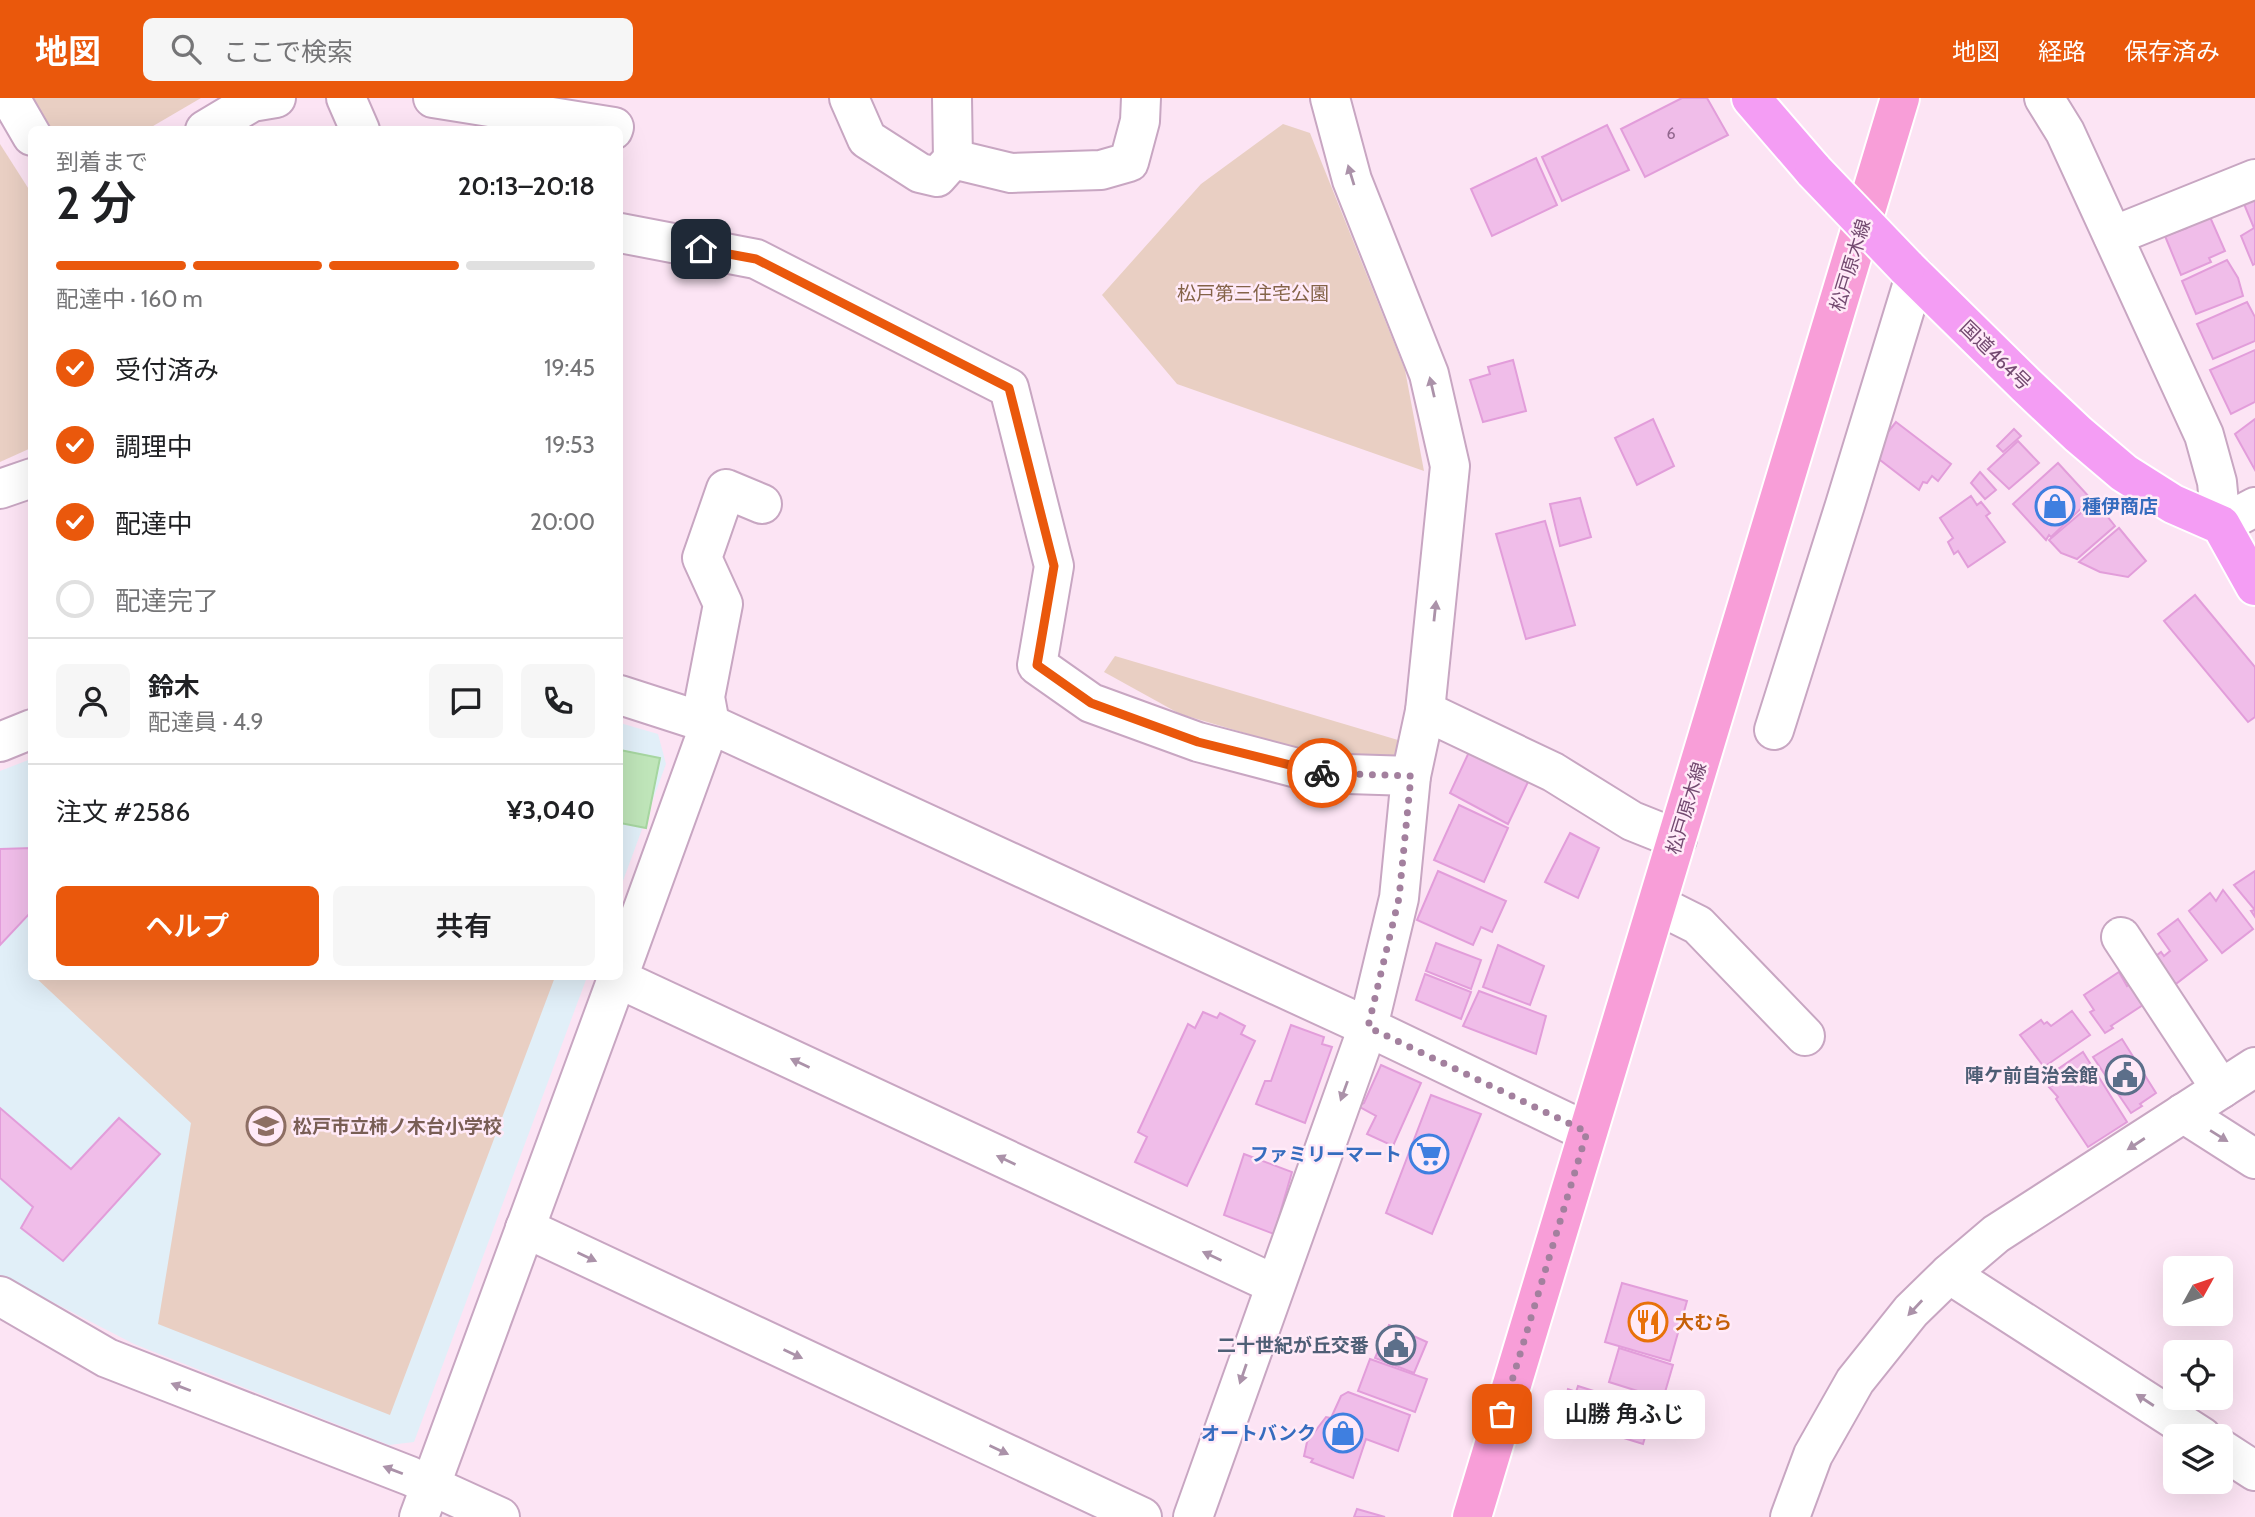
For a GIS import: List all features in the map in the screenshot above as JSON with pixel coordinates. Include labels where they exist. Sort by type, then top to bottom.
[{"type":"highway","name":"国道464号","points":[[1751,98],[1814,170],[1910,271],[2069,426],[2124,473],[2173,504],[2221,525]]},
{"type":"highway","points":[[2221,525],[2255,586]]},
{"type":"main road","name":"松戸原木線","points":[[1472,1517],[1900,98]]},
{"type":"street","points":[[10,98],[28,129]]},
{"type":"street","points":[[346,98],[358,126]]},
{"type":"street","points":[[433,98],[608,126]]},
{"type":"street","points":[[849,98],[867,139],[920,173],[937,177],[953,159],[952,98]]},
{"type":"street","points":[[953,159],[1011,173],[1101,170],[1129,162],[1140,121],[1141,98]]},
{"type":"street","points":[[1193,1517],[1368,1027],[1399,898],[1411,776],[1426,695],[1450,466],[1429,374],[1352,180],[1329,98]]},
{"type":"street","points":[[2044,98],[2065,132],[2204,435],[2217,482],[2221,525],[2255,507]]},
{"type":"street","points":[[212,126],[252,102],[268,109]]},
{"type":"street","points":[[2113,236],[2255,178]]},
{"type":"street","points":[[623,234],[756,259],[1009,388],[1054,566],[1037,665],[1091,703],[1198,742],[1316,773],[1411,776]]},
{"type":"street","points":[[1774,730],[1845,505],[1910,271]]},
{"type":"street","points":[[0,489],[28,479]]},
{"type":"street","points":[[623,962],[710,724],[705,697],[723,604],[702,558],[726,489],[762,504]]},
{"type":"street","points":[[1426,695],[1632,821],[1677,839]]},
{"type":"street","points":[[623,696],[710,724],[1368,1027],[1587,1132]]},
{"type":"street","points":[[0,742],[28,731]]},
{"type":"street","points":[[1658,905],[1698,925],[1805,1037]]},
{"type":"street","points":[[2121,937],[2221,1089]]},
{"type":"street","points":[[623,978],[1274,1284]]},
{"type":"street","points":[[425,1501],[617,980]]},
{"type":"street","points":[[1791,1517],[1813,1455],[1855,1381],[1911,1311],[1949,1274],[1996,1234],[2255,1067]]},
{"type":"street","points":[[2183,1113],[2255,1159]]},
{"type":"street","points":[[525,1228],[1142,1517]]},
{"type":"street","points":[[1949,1274],[2182,1424]]},
{"type":"street","points":[[0,1296],[107,1358],[425,1501],[500,1517]]},
{"type":"street","points":[[2233,1457],[2255,1471]]},
{"type":"shaded area","points":[[623,724],[658,734],[666,764],[623,881]]},
{"type":"shaded area","points":[[623,751],[660,758],[646,828],[623,824]]},
{"type":"shaded area","name":"松戸市立柿ノ木台小学校","points":[[28,760],[28,980],[586,980],[414,1442],[389,1445],[134,1344],[0,1275],[0,771]]},
{"type":"green space","points":[[14,98],[201,98],[153,126],[30,126]]},
{"type":"green space","name":"松戸第三住宅公園","points":[[1283,124],[1310,133],[1405,370],[1424,471],[1177,384],[1102,295],[1201,184]]},
{"type":"green space","points":[[0,144],[28,188],[28,449],[0,462]]},
{"type":"green space","points":[[1115,656],[1398,740],[1394,761],[1340,761],[1180,714],[1104,672]]},
{"type":"green space","name":"松戸市立柿ノ木台小学校","points":[[38,980],[554,980],[390,1415],[158,1324],[191,1123]]},
{"type":"building","points":[[1682,98],[1707,98],[1728,135],[1645,177],[1621,129]]},
{"type":"building","points":[[1607,125],[1629,170],[1562,201],[1542,157]]},
{"type":"building","points":[[1536,158],[1557,205],[1492,236],[1471,189]]},
{"type":"building","points":[[2255,199],[2253,265],[2241,236],[2254,228],[2244,204]]},
{"type":"building","points":[[2210,217],[2225,251],[2209,258],[2211,262],[2181,275],[2165,236],[2187,228],[2187,224]]},
{"type":"building","points":[[2227,260],[2238,278],[2243,296],[2196,314],[2182,281]]},
{"type":"building","points":[[2247,302],[2255,317],[2255,341],[2213,359],[2197,324]]},
{"type":"building","points":[[2255,350],[2255,402],[2231,414],[2210,370]]},
{"type":"building","points":[[1513,360],[1526,411],[1483,422],[1470,380],[1490,374],[1488,367]]},
{"type":"building","points":[[1653,419],[1674,466],[1637,485],[1615,438]]},
{"type":"building","points":[[2255,419],[2255,470],[2235,434]]},
{"type":"building","points":[[1896,422],[1951,464],[1938,481],[1932,476],[1927,483],[1923,482],[1919,490],[1871,453]]},
{"type":"building","points":[[2014,429],[2021,436],[2003,452],[1997,446]]},
{"type":"building","points":[[2018,441],[2039,463],[2009,489],[1988,469]]},
{"type":"building","points":[[2058,463],[2091,499],[2046,540],[2013,504]]},
{"type":"building","points":[[1980,472],[1996,490],[1985,499],[1971,483]]},
{"type":"building","points":[[1971,496],[1977,505],[1981,502],[1990,513],[1986,516],[2005,542],[1968,567],[1958,551],[1954,554],[1948,542],[1953,538],[1940,518]]},
{"type":"building","points":[[1580,498],[1591,537],[1560,546],[1550,504]]},
{"type":"building","points":[[2095,501],[2115,526],[2077,559],[2061,553],[2049,540]]},
{"type":"building","points":[[1545,521],[1575,625],[1526,639],[1496,534]]},
{"type":"building","points":[[2119,528],[2146,561],[2128,577],[2100,572],[2079,562]]},
{"type":"building","points":[[2195,595],[2255,667],[2255,717],[2248,722],[2164,621]]},
{"type":"building","points":[[1470,750],[1528,782],[1508,824],[1450,793]]},
{"type":"building","points":[[1459,805],[1508,828],[1484,882],[1434,860]]},
{"type":"building","points":[[1570,833],[1599,848],[1578,898],[1545,882]]},
{"type":"building","points":[[28,848],[28,915],[0,945],[0,849]]},
{"type":"building","points":[[1438,871],[1506,901],[1492,932],[1481,927],[1473,945],[1417,920]]},
{"type":"building","points":[[2255,871],[2255,910],[2234,885]]},
{"type":"building","points":[[2223,890],[2253,929],[2222,953],[2189,911],[2210,893],[2216,901]]},
{"type":"building","points":[[2178,919],[2207,960],[2168,990],[2147,963],[2161,952],[2164,956],[2170,951],[2158,934]]},
{"type":"building","points":[[1436,943],[1481,960],[1471,989],[1426,971]]},
{"type":"building","points":[[1498,945],[1544,966],[1530,1005],[1483,987]]},
{"type":"building","points":[[2119,972],[2127,986],[2135,981],[2149,1001],[2111,1026],[2113,1028],[2105,1033],[2090,1012],[2094,1010],[2084,995]]},
{"type":"building","points":[[1425,974],[1471,992],[1461,1019],[1416,1000]]},
{"type":"building","points":[[1479,991],[1546,1016],[1536,1054],[1463,1026]]},
{"type":"building","points":[[2072,1011],[2090,1035],[2044,1067],[2020,1035],[2041,1020],[2051,1026]]},
{"type":"building","points":[[1203,1012],[1217,1018],[1220,1013],[1245,1026],[1241,1034],[1255,1041],[1187,1186],[1135,1162],[1147,1137],[1138,1132],[1188,1024],[1195,1028]]},
{"type":"building","points":[[1291,1025],[1324,1037],[1322,1044],[1332,1047],[1305,1123],[1256,1104],[1265,1081],[1271,1081]]},
{"type":"building","points":[[2122,1039],[2156,1093],[2131,1113],[2093,1057]]},
{"type":"building","points":[[2083,1052],[2127,1122],[2088,1147],[2049,1087],[2058,1083],[2052,1073]]},
{"type":"building","points":[[1381,1065],[1421,1083],[1393,1146],[1367,1134],[1376,1116],[1358,1106],[1364,1103]]},
{"type":"building","points":[[1431,1095],[1481,1114],[1432,1234],[1386,1213]]},
{"type":"building","points":[[0,1108],[71,1169],[119,1118],[160,1154],[63,1261],[21,1228],[33,1207],[0,1178]]},
{"type":"building","points":[[1244,1154],[1292,1172],[1274,1234],[1224,1215]]},
{"type":"building","points":[[1622,1283],[1687,1301],[1670,1361],[1605,1342]]},
{"type":"building","points":[[1389,1325],[1427,1342],[1414,1373],[1375,1358]]},
{"type":"building","points":[[1619,1348],[1673,1365],[1663,1399],[1609,1382]]},
{"type":"building","points":[[1370,1359],[1427,1379],[1415,1412],[1358,1391]]},
{"type":"building","points":[[1578,1386],[1653,1410],[1643,1444],[1566,1420],[1568,1413],[1562,1411],[1568,1389],[1576,1392]]},
{"type":"building","points":[[1348,1392],[1410,1415],[1398,1451],[1366,1439],[1353,1478],[1311,1462],[1313,1459],[1304,1456],[1307,1442],[1326,1417],[1331,1418],[1341,1396]]},
{"type":"building","points":[[1357,1509],[1385,1517],[1354,1517]]},
{"type":"way so far","points":[[1322,773],[1411,776],[1399,898],[1368,1027],[1587,1132],[1502,1414]]},
{"type":"place","name":"種伊商店","points":[[2055,506]]},
{"type":"place","name":"陣ケ前自治会館","points":[[2125,1075]]},
{"type":"place","name":"松戸市立柿ノ木台小学校","points":[[266,1126]]},
{"type":"place","name":"ファミリーマート","points":[[1429,1154]]},
{"type":"place","name":"大むら","points":[[1648,1322]]},
{"type":"place","name":"二十世紀が丘交番","points":[[1396,1345]]},
{"type":"place","name":"山勝 角ふじ","points":[[1502,1414]]},
{"type":"place","name":"オートバンク","points":[[1343,1433]]},
{"type":"route","points":[[701,249],[756,259],[1009,388],[1054,566],[1037,665],[1091,703],[1198,742],[1322,773]]}]
